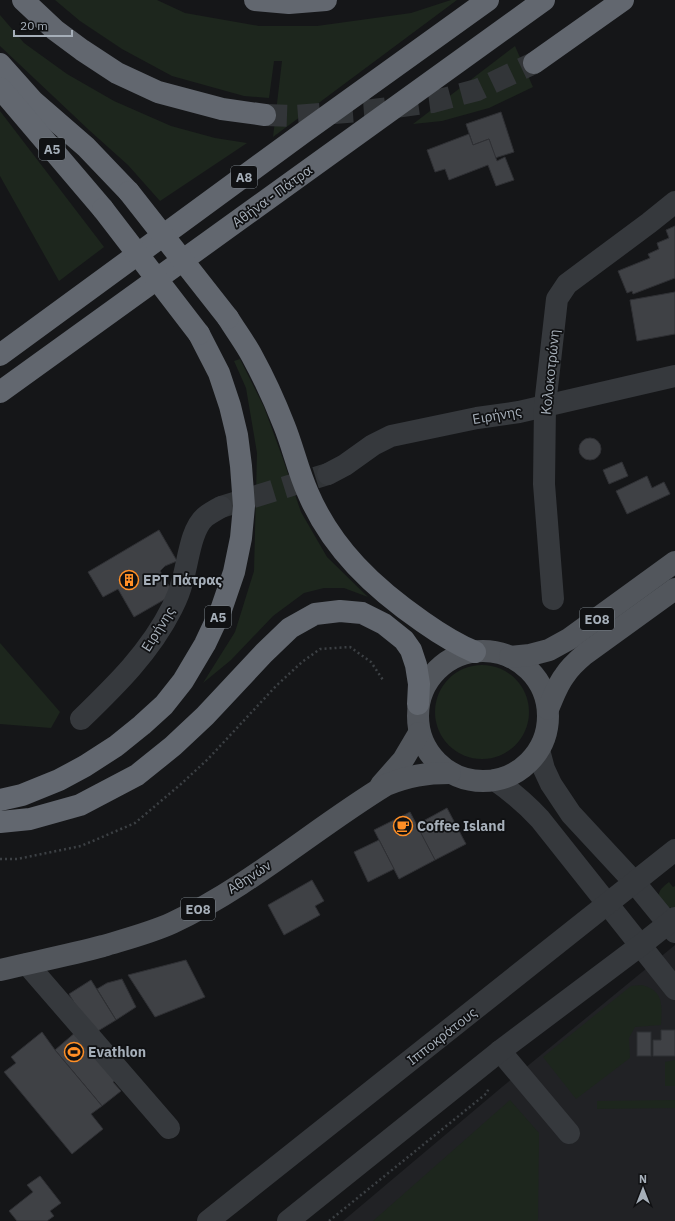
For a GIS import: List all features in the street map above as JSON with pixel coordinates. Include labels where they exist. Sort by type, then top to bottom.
[{"type":"highway","points":[[23,0],[55,30],[117,73],[158,92],[222,109],[265,115]]},
{"type":"highway","points":[[254,0],[289,3],[326,0]]},
{"type":"highway","name":"Α8","points":[[0,355],[303,133],[488,0]]},
{"type":"highway","name":"Αθήνα - Πάτρα","points":[[0,392],[544,0]]},
{"type":"highway","points":[[534,63],[623,0]]},
{"type":"highway","points":[[0,64],[33,101],[86,147],[129,192],[228,318],[252,356],[268,387],[284,425],[307,493],[333,539],[348,558],[374,584],[408,611],[446,638],[475,652]]},
{"type":"highway","name":"Α5","points":[[0,88],[103,210],[199,334],[219,372],[230,406],[237,435],[244,506],[241,538],[234,572],[222,610],[205,644],[183,681],[164,705],[142,726],[116,746],[85,766],[59,780],[22,795],[0,800]]},
{"type":"highway","points":[[0,822],[30,819],[80,805],[137,775],[173,746],[205,716],[264,653],[290,628],[315,614],[340,611],[362,613],[384,624],[404,640],[411,650],[416,665],[419,684],[418,704]]},
{"type":"main road","name":"Αθηνών","points":[[510,657],[530,655],[549,650],[569,639],[675,562]]},
{"type":"main road","name":"Αθηνών","points":[[548,709],[564,675],[574,664],[585,654],[675,589]]},
{"type":"main road","name":"Αθηνών","points":[[475,652],[493,652],[510,657],[524,666],[536,678],[544,693],[548,709],[548,724],[545,737],[539,750],[520,770],[508,777],[480,782],[464,779],[450,773],[440,766],[431,756],[424,745],[420,734],[417,719],[418,704],[423,689],[432,675],[444,664],[459,656],[475,652]]},
{"type":"main road","name":"Αθηνών","points":[[372,794],[394,772],[420,734]]},
{"type":"main road","name":"Αθηνών","points":[[0,970],[120,941],[171,923],[205,906],[247,880],[386,785],[417,775],[450,773]]},
{"type":"street","name":"Κολοκοτρώνη","points":[[553,599],[544,484],[545,405],[557,299],[567,284],[675,202]]},
{"type":"street","name":"Ειρήνης","points":[[328,474],[345,465],[373,445],[391,436],[477,418],[519,412],[675,376]]},
{"type":"street","name":"Ειρήνης","points":[[81,719],[127,674],[152,642],[173,608],[182,583],[190,547],[196,531],[205,517],[221,507]]},
{"type":"street","points":[[288,1221],[500,1051],[641,946],[673,924],[571,814],[544,769],[539,750]]},
{"type":"street","points":[[495,780],[520,799],[540,818],[675,989]]},
{"type":"street","name":"Ιπποκράτους","points":[[208,1221],[675,850]]},
{"type":"street","points":[[27,964],[168,1128]]},
{"type":"street","points":[[500,1051],[569,1132]]},
{"type":"path","points":[[0,859],[17,860],[81,846],[135,823],[208,759],[276,686],[302,662],[320,649],[350,647],[371,662],[383,680]]},
{"type":"path","points":[[329,1221],[487,1092],[489,1086]]},
{"type":"shaded area","points":[[55,0],[157,0],[185,13],[259,26],[317,26],[411,13],[451,0],[457,0],[273,137],[282,61],[274,61],[269,98],[244,96],[172,76],[122,49],[80,21]]},
{"type":"shaded area","points":[[0,15],[24,43],[67,74],[114,101],[171,126],[215,138],[247,143],[160,201],[128,165],[0,46]]},
{"type":"shaded area","points":[[515,46],[533,87],[489,108],[442,121],[413,124]]},
{"type":"shaded area","points":[[0,111],[104,247],[59,281],[0,176]]},
{"type":"shaded area","points":[[240,359],[264,407],[301,512],[327,557],[368,597],[344,588],[324,588],[304,593],[273,616],[231,660],[203,683],[235,632],[254,571],[257,453],[246,388],[234,361]]},
{"type":"shaded area","points":[[0,643],[60,712],[51,728],[0,724]]},
{"type":"shaded area","points":[[482,665],[500,669],[515,679],[525,694],[529,712],[525,730],[515,745],[500,755],[482,759],[464,755],[449,745],[439,730],[435,712],[439,694],[449,679],[464,669]]},
{"type":"shaded area","points":[[669,882],[673,887],[675,886],[675,907],[668,908],[658,898],[660,890]]},
{"type":"shaded area","points":[[675,945],[675,1221],[343,1221],[502,1087]]},
{"type":"shaded area","points":[[642,985],[654,991],[658,995],[662,1011],[661,1025],[635,1027],[629,1038],[630,1058],[576,1099],[543,1057],[631,986]]},
{"type":"shaded area","points":[[675,1060],[675,1086],[665,1086],[665,1062]]},
{"type":"shaded area","points":[[510,1100],[539,1133],[538,1221],[373,1221]]},
{"type":"shaded area","points":[[675,1100],[675,1108],[597,1109],[597,1101]]},
{"type":"building","points":[[501,112],[514,152],[495,158],[489,139],[473,145],[466,124]]},
{"type":"building","points":[[469,134],[473,145],[489,139],[497,161],[505,157],[514,180],[496,186],[488,165],[449,180],[445,169],[435,172],[427,150]]},
{"type":"building","points":[[675,226],[675,278],[633,294],[632,291],[627,293],[618,271],[650,258],[648,254],[659,249],[657,243],[669,238],[666,230]]},
{"type":"building","points":[[675,292],[675,334],[637,341],[630,300]]},
{"type":"building","points":[[590,438],[598,441],[601,449],[598,457],[590,460],[582,457],[579,449],[582,441]]},
{"type":"building","points":[[622,462],[628,476],[609,484],[603,470]]},
{"type":"building","points":[[647,476],[652,488],[664,482],[670,494],[627,514],[616,491]]},
{"type":"building","name":"ΕΡΤ Πάτρας","points":[[159,530],[177,561],[165,566],[160,571],[174,594],[134,617],[118,589],[103,597],[88,572]]},
{"type":"building","points":[[447,808],[466,844],[435,860],[416,825]]},
{"type":"building","points":[[410,812],[435,860],[399,879],[374,830]]},
{"type":"building","points":[[379,840],[394,869],[368,882],[354,852]]},
{"type":"building","points":[[312,880],[324,901],[315,906],[320,915],[284,935],[268,905]]},
{"type":"building","points":[[186,960],[205,997],[155,1017],[128,975]]},
{"type":"building","points":[[122,979],[136,1007],[116,1020],[97,989],[107,983]]},
{"type":"building","points":[[91,980],[116,1020],[93,1034],[69,994]]},
{"type":"building","points":[[661,1030],[675,1030],[675,1056],[653,1056],[653,1040],[661,1040]]},
{"type":"building","points":[[77,1031],[117,1079],[113,1082],[121,1091],[102,1106],[55,1050]]},
{"type":"building","points":[[42,1032],[55,1050],[102,1106],[91,1114],[103,1129],[72,1154],[4,1072],[16,1063],[11,1057]]},
{"type":"building","points":[[637,1032],[651,1032],[651,1056],[637,1056]]},
{"type":"building","points":[[40,1176],[61,1203],[50,1211],[54,1216],[47,1221],[17,1221],[9,1211],[33,1192],[27,1185]]},
{"type":"tunnel","points":[[265,115],[294,116],[373,110],[432,102],[477,90],[534,63]]},
{"type":"tunnel","points":[[221,507],[328,474]]},
{"type":"place","name":"ΕΡΤ Πάτρας","points":[[129,580]]},
{"type":"place","name":"Coffee Island","points":[[403,826]]},
{"type":"place","name":"Evathlon","points":[[74,1052]]}]
